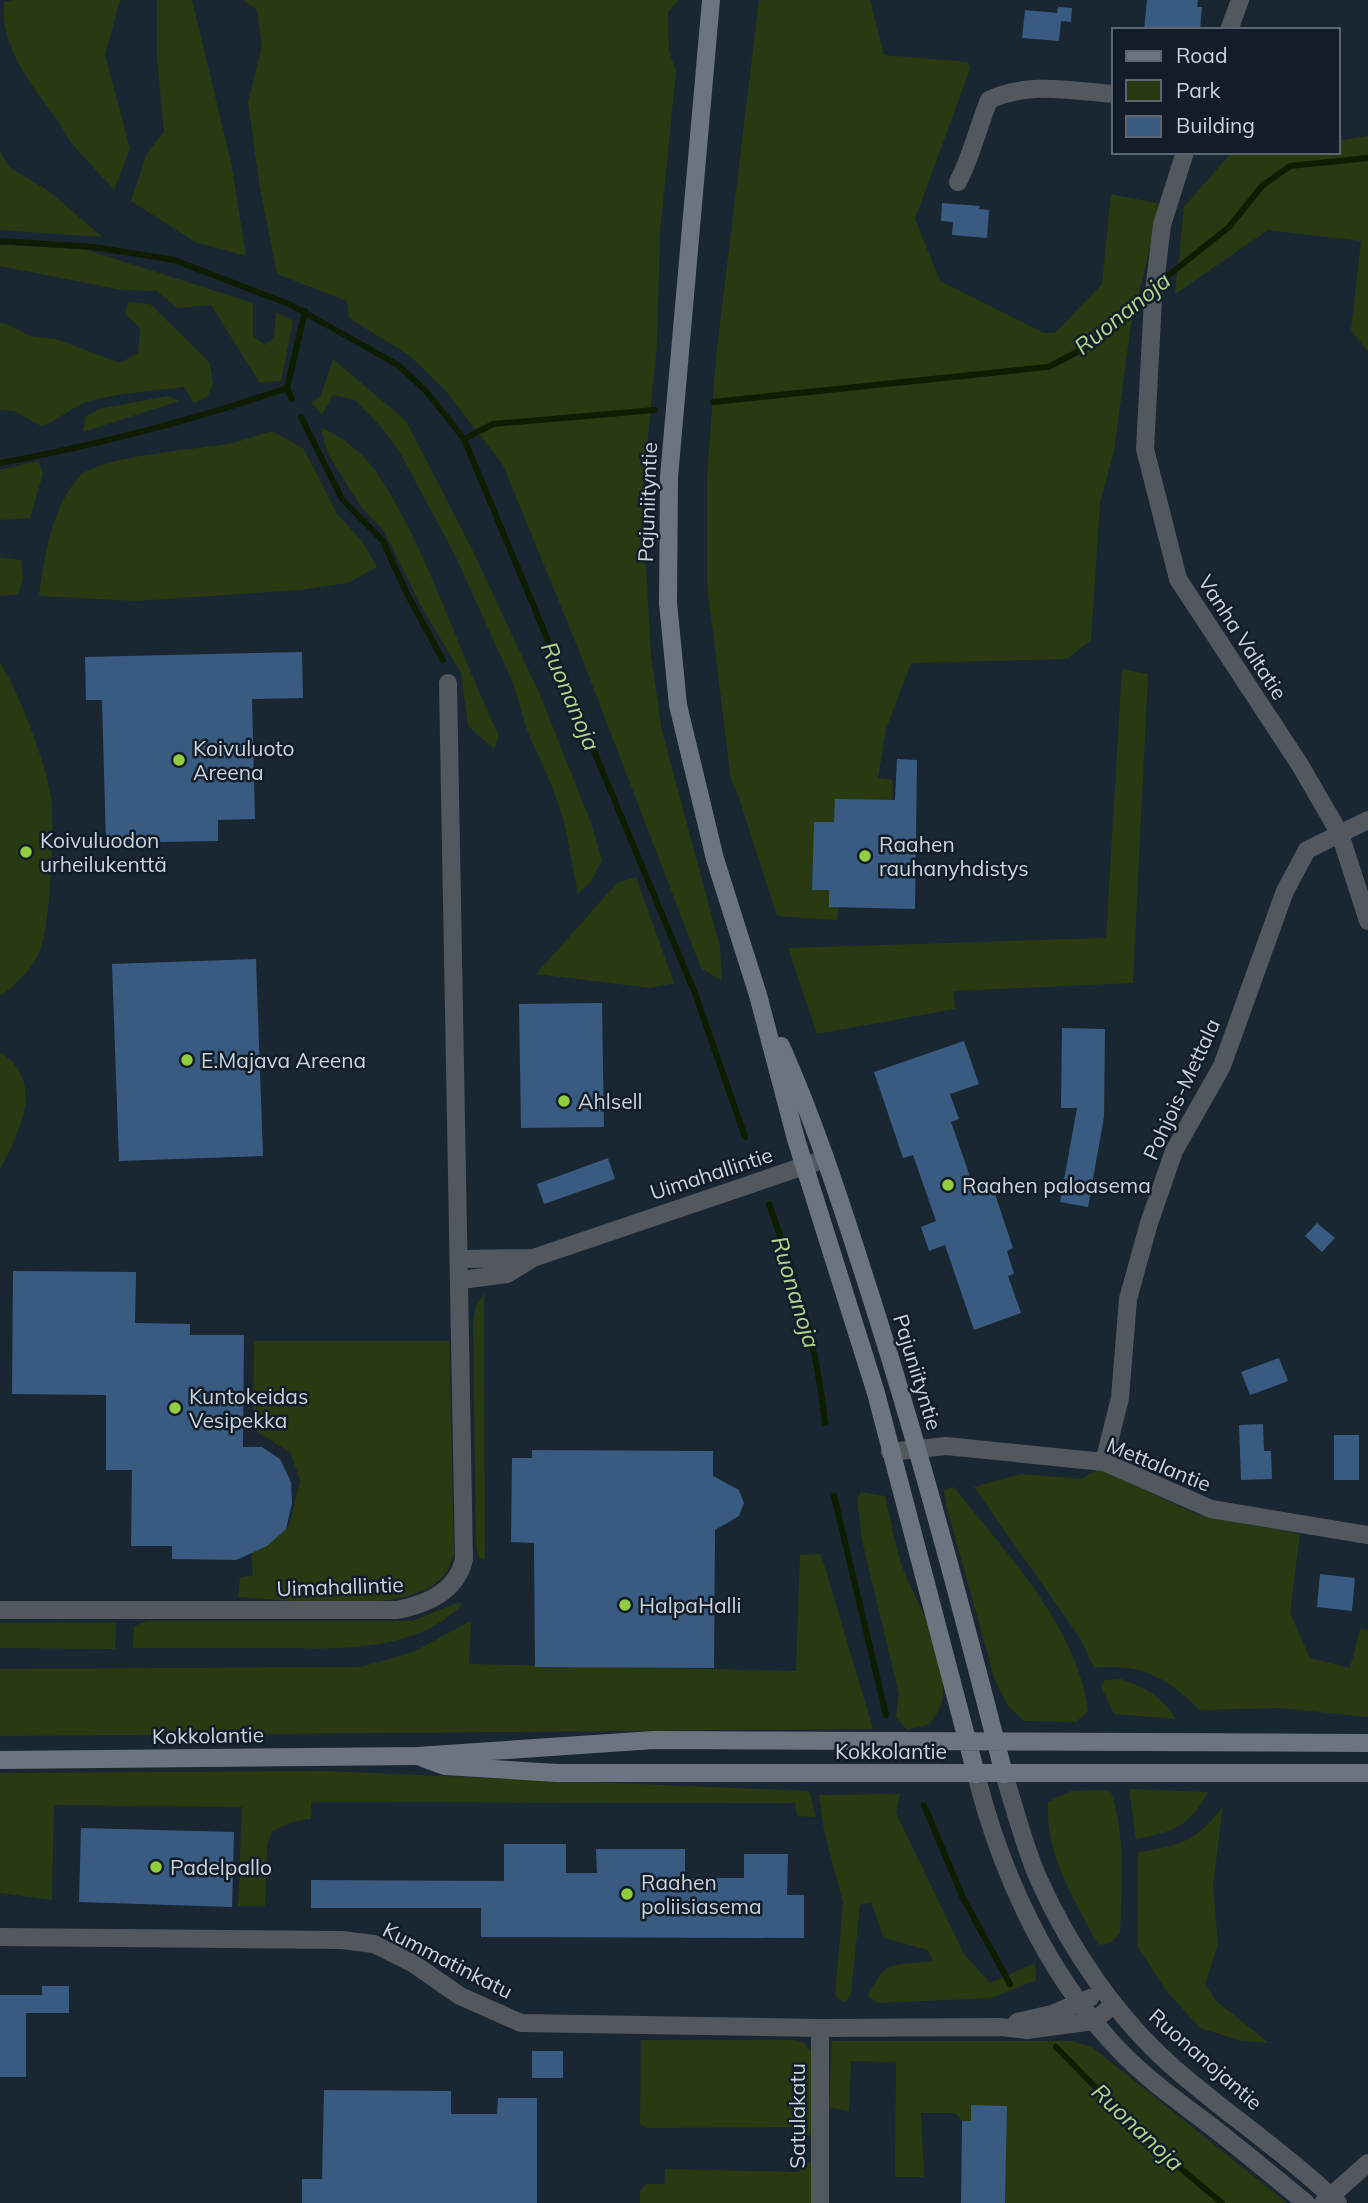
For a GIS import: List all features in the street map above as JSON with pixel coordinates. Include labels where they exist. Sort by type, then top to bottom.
[{"type":"street","name":"Pajuniityntie","points":[[711,0],[668,477],[668,603],[678,705],[715,859],[758,995],[804,1166],[876,1393],[975,1774]]},
{"type":"street","points":[[1230,28],[1240,0]]},
{"type":"street","points":[[958,182],[972,155],[977,128],[989,100],[1008,91],[1046,87],[1112,94]]},
{"type":"street","name":"Vanha Valtatie","points":[[1184,154],[1162,225],[1153,300],[1145,449],[1178,579],[1300,765],[1340,834],[1368,921]]},
{"type":"street","points":[[449,683],[460,1259]]},
{"type":"street","name":"Pohjois-Mettala","points":[[1104,1462],[1120,1398],[1128,1299],[1149,1223],[1174,1151],[1222,1066],[1291,881],[1307,850],[1368,820]]},
{"type":"street","name":"Pajuniityntie","points":[[758,995],[797,1081],[825,1159],[918,1449],[1004,1774]]},
{"type":"street","name":"Uimahallintie","points":[[461,1280],[507,1274],[533,1258],[825,1159]]},
{"type":"street","name":"Uimahallintie","points":[[0,1610],[384,1611],[411,1608],[441,1594],[457,1578],[464,1559],[460,1259],[533,1258]]},
{"type":"street","name":"Mettalantie","points":[[890,1452],[946,1446],[1104,1462],[1212,1509],[1368,1535]]},
{"type":"street","name":"Kokkolantie","points":[[0,1759],[416,1756],[654,1740],[1368,1743]]},
{"type":"street","name":"Kokkolantie","points":[[416,1756],[445,1766],[557,1773],[1004,1774],[1262,1770],[1368,1773]]},
{"type":"street","points":[[975,1774],[987,1821],[1012,1882],[1041,1940],[1080,2003],[1123,2054],[1306,2203]]},
{"type":"street","name":"Ruonanojantie","points":[[1004,1774],[1039,1880],[1069,1938],[1109,1997],[1173,2067],[1331,2201]]},
{"type":"street","name":"Kummatinkatu","points":[[0,1937],[342,1940],[374,1944],[414,1964],[460,1996],[521,2022],[820,2028],[1000,2026],[1027,2030],[1094,2021]]},
{"type":"street","points":[[1094,2021],[1109,1997]]},
{"type":"street","name":"Kummatinkatu","points":[[1000,2026],[1109,1997]]},
{"type":"street","name":"Satulakatu","points":[[820,2028],[820,2203]]},
{"type":"street","points":[[1331,2201],[1368,2164]]},
{"type":"green space","points":[[120,0],[105,55],[130,149],[114,190],[71,142],[17,61],[6,32],[4,17],[4,2]]},
{"type":"green space","points":[[157,0],[192,0],[231,162],[246,256],[195,242],[131,201],[147,153],[164,132],[157,58]]},
{"type":"green space","points":[[243,0],[679,0],[668,12],[669,52],[676,71],[660,233],[657,344],[642,496],[651,656],[662,731],[720,947],[722,981],[701,968],[580,653],[503,465],[445,390],[410,356],[349,318],[347,301],[277,274],[260,188],[248,102],[262,46],[257,10]]},
{"type":"green space","points":[[759,0],[870,0],[884,55],[968,62],[970,69],[915,219],[940,281],[1044,333],[1055,333],[1102,284],[1111,194],[1161,204],[1131,324],[1114,451],[1100,503],[1091,640],[1067,659],[911,663],[886,729],[878,778],[893,780],[892,800],[834,822],[814,822],[812,889],[829,890],[829,907],[839,907],[837,920],[777,916],[731,780],[707,584],[707,477],[716,357]]},
{"type":"green space","points":[[1368,136],[1368,352],[1351,330],[1361,241],[1268,230],[1175,294],[1184,207],[1230,154],[1340,154],[1340,141]]},
{"type":"green space","points":[[0,151],[9,167],[50,192],[102,237],[0,230]]},
{"type":"green space","points":[[0,245],[84,249],[253,303],[253,336],[265,345],[274,338],[276,312],[293,321],[281,381],[260,383],[211,305],[178,308],[156,291],[122,290],[0,266]]},
{"type":"green space","points":[[128,302],[150,304],[210,363],[213,385],[207,397],[194,403],[184,387],[113,396],[83,403],[41,426],[14,411],[0,410],[0,323],[30,336],[56,339],[120,363],[138,353],[140,328],[125,314]]},
{"type":"green space","points":[[333,359],[406,421],[472,549],[540,695],[591,823],[602,860],[590,883],[578,894],[564,821],[550,781],[528,733],[513,683],[454,553],[399,451],[382,428],[355,400],[333,395],[322,415],[311,403],[321,395]]},
{"type":"green space","points":[[168,396],[179,401],[83,432],[86,416],[99,409]]},
{"type":"green space","points":[[321,428],[347,442],[369,463],[399,509],[499,735],[494,749],[468,726],[461,673],[421,606],[384,531],[361,507],[327,452]]},
{"type":"green space","points":[[272,431],[304,449],[337,514],[362,541],[377,567],[348,583],[299,590],[136,601],[39,596],[56,517],[70,488],[80,476],[107,463],[232,443]]},
{"type":"green space","points":[[38,461],[43,474],[30,518],[0,520],[0,470]]},
{"type":"green space","points":[[0,557],[21,560],[23,580],[18,594],[0,596]]},
{"type":"green space","name":"Koivuluodon urheilukenttä","points":[[0,662],[38,747],[51,798],[52,830],[51,877],[43,941],[28,971],[0,996]]},
{"type":"green space","points":[[1122,669],[1148,674],[1133,983],[953,991],[955,1009],[817,1034],[788,948],[1106,938]]},
{"type":"green space","points":[[636,877],[674,983],[650,988],[536,974],[617,883]]},
{"type":"green space","points":[[0,1052],[14,1064],[22,1077],[25,1107],[15,1138],[0,1169]]},
{"type":"green space","points":[[484,1293],[485,1559],[479,1558],[476,1546],[473,1322],[476,1306]]},
{"type":"green space","points":[[254,1341],[449,1341],[454,1554],[448,1570],[429,1588],[379,1601],[348,1603],[238,1597],[240,1578],[253,1575],[251,1550],[289,1526],[300,1481],[291,1453],[253,1429]]},
{"type":"green space","points":[[1099,1469],[1198,1515],[1300,1534],[1290,1613],[1310,1658],[1350,1668],[1360,1629],[1368,1630],[1368,1717],[1280,1708],[1200,1710],[1164,1681],[1140,1670],[1094,1668],[1080,1638],[974,1487],[1021,1474],[1081,1479]]},
{"type":"green space","points":[[954,1487],[1016,1564],[1070,1649],[1081,1679],[1088,1711],[1076,1722],[1024,1721],[1008,1706],[995,1680],[946,1505],[944,1490]]},
{"type":"green space","points":[[861,1492],[885,1496],[901,1562],[934,1640],[942,1670],[942,1701],[937,1713],[930,1724],[907,1730],[896,1717],[899,1694],[862,1540],[857,1499]]},
{"type":"green space","points":[[821,1554],[873,1729],[0,1736],[0,1669],[361,1667],[413,1652],[471,1621],[469,1664],[796,1671],[800,1555]]},
{"type":"green space","points":[[457,1603],[463,1604],[443,1621],[420,1633],[369,1646],[133,1648],[134,1626],[147,1621],[412,1621]]},
{"type":"green space","points":[[116,1622],[115,1649],[0,1648],[0,1623]]},
{"type":"green space","points":[[1121,1679],[1153,1694],[1176,1719],[1114,1714],[1101,1686],[1105,1680]]},
{"type":"green space","points":[[324,1771],[809,1791],[816,1817],[797,1816],[795,1803],[311,1802],[311,1819],[295,1821],[272,1831],[267,1845],[265,1906],[238,1906],[242,1807],[54,1805],[52,1900],[0,1893],[0,1773]]},
{"type":"green space","points":[[1129,1789],[1208,1792],[1194,1813],[1179,1826],[1160,1834],[1136,1839]]},
{"type":"green space","points":[[1071,1791],[1111,1792],[1116,1810],[1122,1879],[1120,1933],[1110,1943],[1098,1945],[1071,1894],[1056,1858],[1048,1821],[1048,1802]]},
{"type":"green space","points":[[900,1794],[896,1813],[964,1954],[990,1983],[1035,1963],[1036,1980],[992,1998],[878,2003],[868,1997],[886,1969],[900,1964],[933,1961],[928,1950],[884,1938],[871,1902],[860,1905],[851,1993],[845,2003],[835,1996],[843,1903],[824,1830],[819,1795]]},
{"type":"green space","points":[[1223,1806],[1213,1886],[1218,1944],[1205,1984],[1216,2001],[1269,2043],[1242,2041],[1200,2028],[1165,1989],[1138,1947],[1138,1852],[1187,1840],[1205,1827]]},
{"type":"green space","points":[[641,2040],[794,2040],[804,2043],[813,2053],[812,2135],[801,2137],[800,2127],[647,2128],[640,2124]]},
{"type":"green space","points":[[832,2041],[1071,2041],[1092,2047],[1287,2203],[1005,2203],[1007,2106],[971,2105],[971,2121],[962,2121],[955,2113],[921,2113],[924,2177],[895,2177],[896,2062],[851,2061],[849,2111],[829,2107]]},
{"type":"green space","points":[[800,2162],[811,2163],[811,2203],[640,2203],[640,2192],[646,2184],[665,2184],[665,2169],[800,2172]]},
{"type":"building","points":[[1147,0],[1198,0],[1197,7],[1202,7],[1200,28],[1144,28]]},
{"type":"building","points":[[1058,7],[1072,8],[1071,22],[1061,21],[1059,41],[1022,38],[1025,10],[1057,13]]},
{"type":"building","points":[[942,203],[980,206],[979,209],[989,210],[987,238],[952,235],[953,222],[941,221]]},
{"type":"building","name":"Koivuluoto Areena","points":[[302,652],[303,698],[252,699],[255,819],[218,820],[218,841],[106,843],[102,700],[86,700],[85,657]]},
{"type":"building","name":"Raahen rauhanyhdistys","points":[[897,759],[917,760],[915,909],[829,907],[829,890],[812,890],[814,822],[834,822],[835,799],[895,800]]},
{"type":"building","name":"E.Majava Areena","points":[[256,959],[263,1156],[119,1161],[112,964]]},
{"type":"building","points":[[602,1003],[604,1127],[521,1128],[519,1004]]},
{"type":"building","points":[[1062,1028],[1105,1029],[1104,1117],[1088,1207],[1060,1202],[1077,1108],[1061,1108]]},
{"type":"building","name":"Raahen paloasema","points":[[964,1041],[979,1084],[950,1094],[959,1119],[951,1122],[974,1188],[991,1182],[1013,1248],[1007,1251],[1014,1274],[1008,1276],[1021,1313],[974,1330],[945,1245],[929,1251],[921,1227],[936,1221],[913,1155],[903,1158],[874,1072]]},
{"type":"building","points":[[608,1158],[615,1179],[544,1204],[537,1184]]},
{"type":"building","points":[[1317,1223],[1335,1238],[1322,1252],[1305,1236]]},
{"type":"building","name":"Kuntokeidas Vesipekka","points":[[13,1271],[136,1272],[135,1323],[190,1324],[190,1335],[244,1335],[243,1447],[262,1447],[280,1459],[291,1482],[292,1503],[286,1529],[267,1546],[236,1560],[172,1559],[172,1546],[131,1546],[132,1470],[106,1470],[106,1395],[12,1394]]},
{"type":"building","points":[[1279,1358],[1288,1381],[1250,1395],[1241,1372]]},
{"type":"building","points":[[1263,1424],[1264,1451],[1271,1451],[1272,1479],[1241,1480],[1239,1425]]},
{"type":"building","points":[[1334,1435],[1359,1435],[1359,1480],[1334,1480]]},
{"type":"building","name":"HalpaHalli","points":[[532,1450],[713,1451],[713,1476],[739,1490],[744,1503],[739,1516],[715,1530],[714,1668],[535,1667],[534,1543],[511,1542],[512,1458],[532,1458]]},
{"type":"building","points":[[1320,1574],[1355,1578],[1352,1611],[1317,1607]]},
{"type":"building","name":"Padelpallo","points":[[81,1828],[234,1832],[232,1907],[79,1902]]},
{"type":"building","points":[[504,1844],[566,1844],[566,1873],[597,1873],[596,1849],[685,1849],[685,1878],[744,1878],[744,1854],[788,1854],[787,1895],[804,1895],[804,1938],[481,1937],[481,1908],[311,1908],[311,1880],[504,1881]]},
{"type":"building","points":[[42,1986],[69,1986],[69,2013],[26,2013],[26,2077],[0,2077],[0,1995],[42,1995]]},
{"type":"building","points":[[532,2051],[563,2051],[563,2078],[532,2078]]},
{"type":"building","points":[[324,2090],[451,2091],[451,2114],[497,2114],[498,2098],[537,2098],[537,2203],[302,2203],[302,2179],[322,2179]]},
{"type":"building","points":[[971,2105],[1007,2106],[1005,2203],[961,2203],[962,2121],[971,2121]]},
{"type":"waterway","name":"Ruonanoja","points":[[1160,282],[1229,227],[1262,186],[1290,166],[1368,158]]},
{"type":"waterway","name":"Ruonanoja","points":[[0,241],[94,247],[174,260],[291,305],[398,365],[426,391],[464,439],[696,996],[745,1137]]},
{"type":"waterway","name":"Ruonanoja","points":[[713,402],[1048,367],[1089,346],[1151,289]]},
{"type":"waterway","points":[[0,463],[145,431],[287,388],[305,311]]},
{"type":"waterway","points":[[287,388],[292,399]]},
{"type":"waterway","name":"Ruonanoja","points":[[464,439],[493,424],[655,410]]},
{"type":"waterway","points":[[301,417],[342,499],[383,541],[406,592],[443,660]]},
{"type":"waterway","name":"Ruonanoja","points":[[769,1204],[811,1337],[825,1423]]},
{"type":"waterway","name":"Ruonanoja","points":[[834,1496],[886,1715]]},
{"type":"waterway","name":"Ruonanoja","points":[[924,1805],[963,1898],[1010,1984]]},
{"type":"waterway","name":"Ruonanoja","points":[[1056,2047],[1147,2140],[1222,2203]]},
{"type":"place","name":"Koivuluoto Areena","points":[[179,760]]},
{"type":"place","name":"Koivuluodon urheilukenttä","points":[[26,852]]},
{"type":"place","name":"Raahen rauhanyhdistys","points":[[865,856]]},
{"type":"place","name":"E.Majava Areena","points":[[187,1060]]},
{"type":"place","name":"Ahlsell","points":[[564,1101]]},
{"type":"place","name":"Raahen paloasema","points":[[948,1185]]},
{"type":"place","name":"Kuntokeidas Vesipekka","points":[[175,1408]]},
{"type":"place","name":"HalpaHalli","points":[[625,1605]]},
{"type":"place","name":"Padelpallo","points":[[156,1867]]},
{"type":"place","name":"Raahen poliisiasema","points":[[627,1894]]}]
